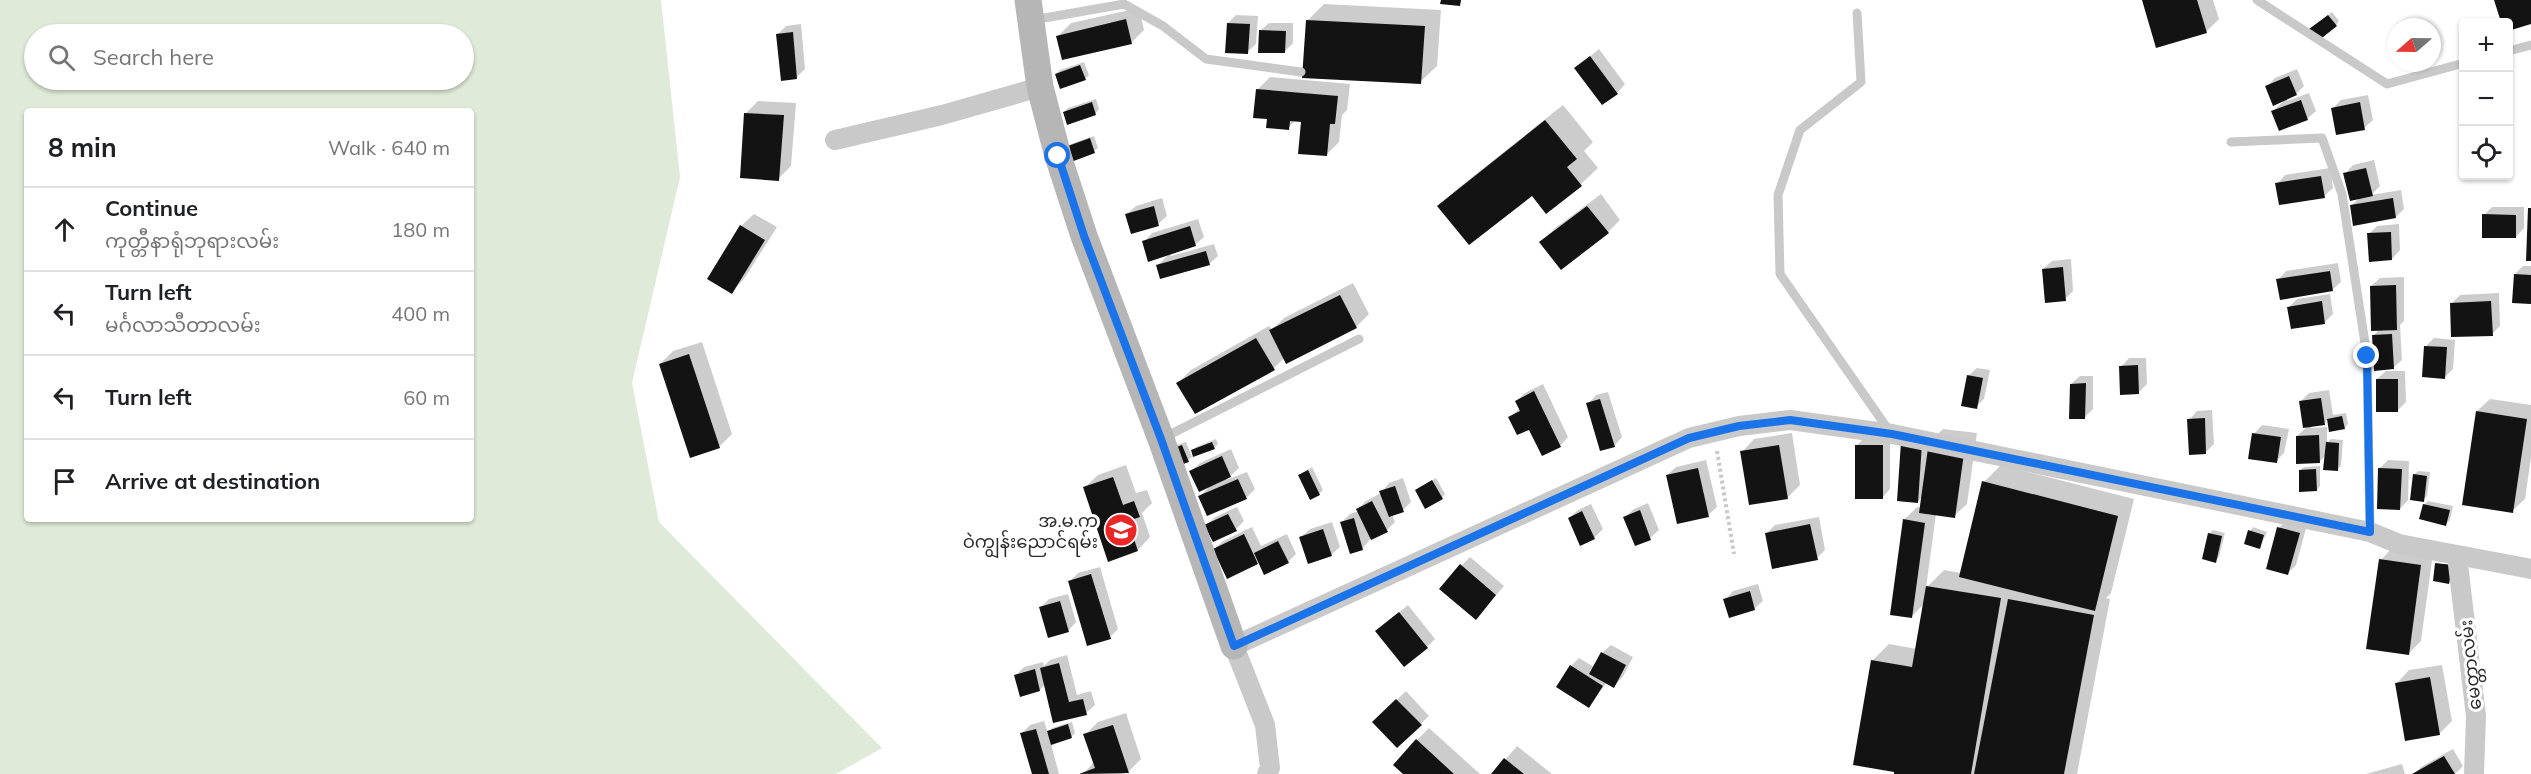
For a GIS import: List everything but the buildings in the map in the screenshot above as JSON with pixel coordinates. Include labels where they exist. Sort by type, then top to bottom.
[{"type":"street","points":[[1029,10],[1040,87],[1058,156],[1084,236],[1265,725],[1270,768],[1267,774]]},
{"type":"street","points":[[836,140],[942,115],[1040,87]]},
{"type":"street","points":[[1234,646],[1689,438],[1739,426],[1790,420],[1892,434],[2370,532],[2399,544],[2531,569]]},
{"type":"street","name":"မေတ္တာလမ်း","points":[[2457,556],[2476,716],[2474,774]]},
{"type":"lane","points":[[2257,0],[2387,84],[2459,64]]},
{"type":"lane","points":[[1029,10],[1124,4],[1163,26],[1206,59],[1301,72]]},
{"type":"lane","points":[[1857,13],[1861,82],[1800,130],[1778,195],[1780,274],[1892,434]]},
{"type":"lane","points":[[2513,50],[2531,45]]},
{"type":"lane","points":[[2231,142],[2322,138],[2342,194],[2367,356],[2370,532]]},
{"type":"lane","points":[[1161,439],[1359,339]]},
{"type":"path","points":[[1714,432],[1734,554]]},
{"type":"green space","points":[[0,0],[661,0],[680,177],[632,383],[659,522],[882,748],[836,774],[0,774]]},
{"type":"place","name":"အ.မ.က ဝဲကျွန်းညောင်ရမ်း","points":[[1121,530]]},
{"type":"route","points":[[1058,156],[1084,236],[1161,439],[1234,646],[1689,438],[1739,426],[1790,420],[1892,434],[2370,532],[2367,356]]}]
